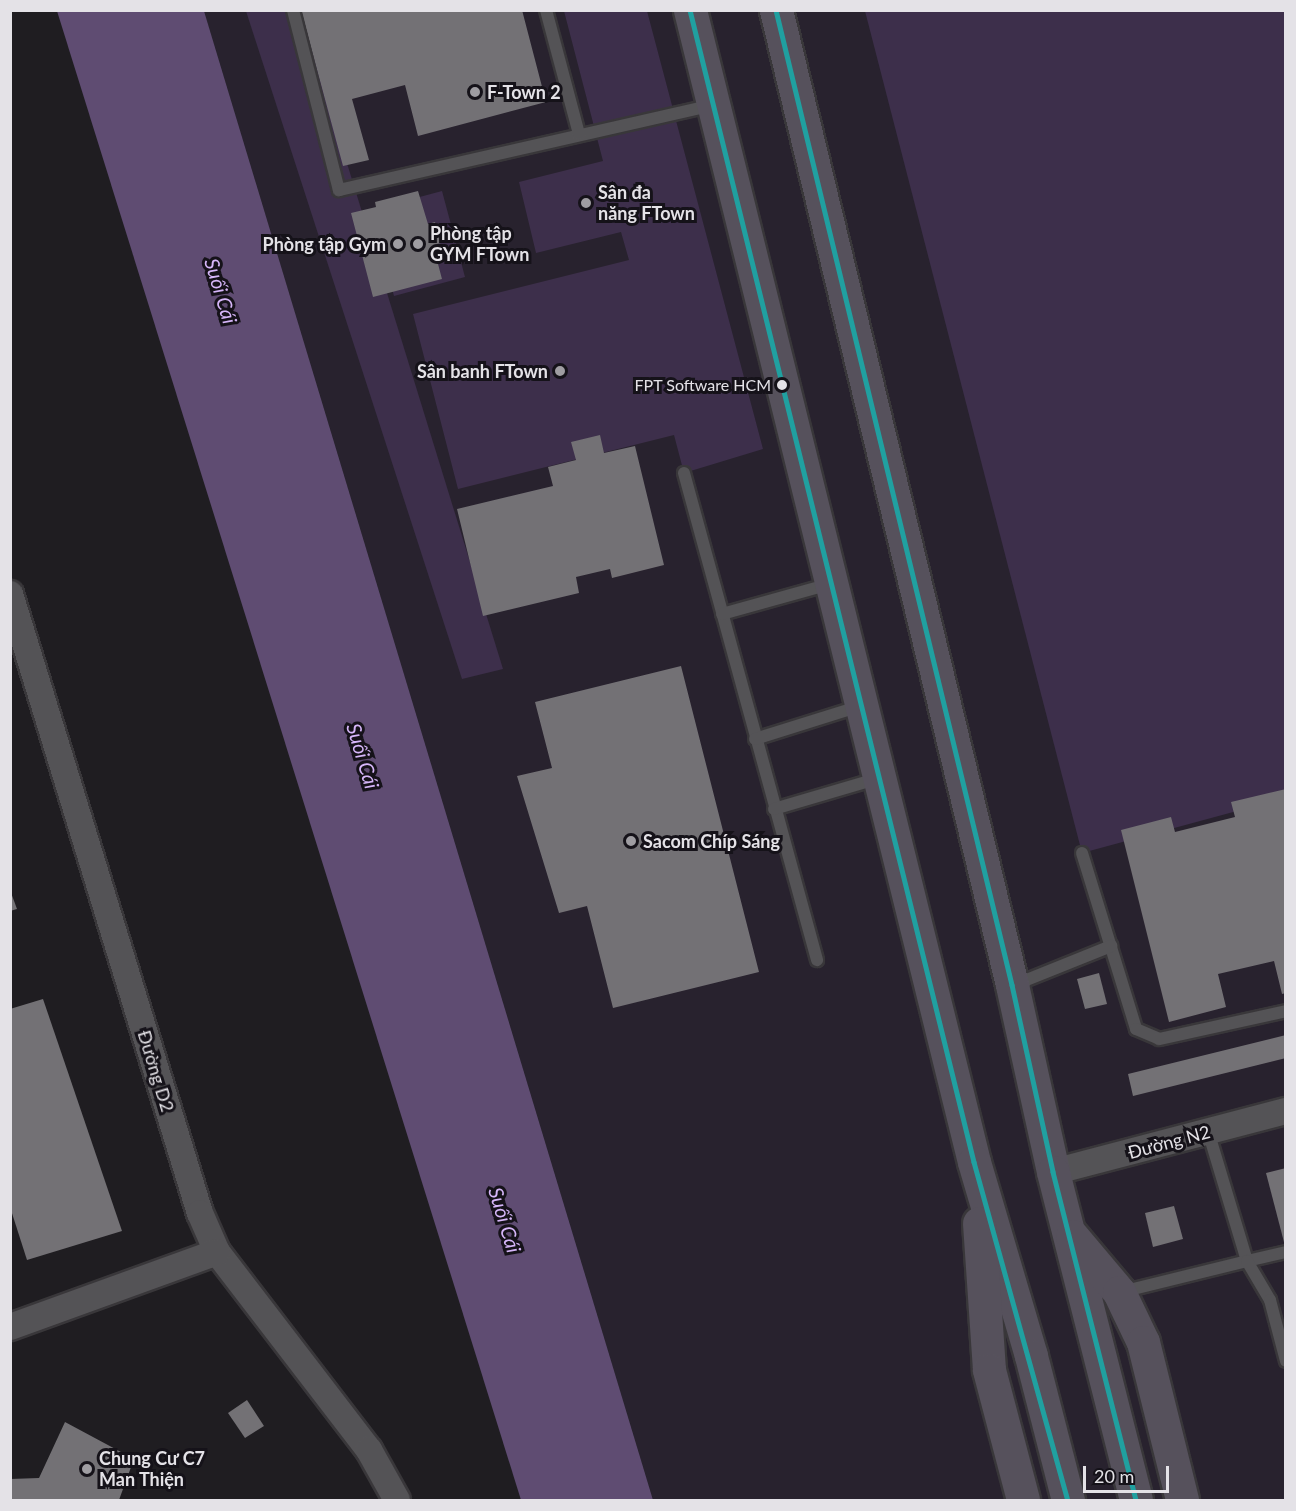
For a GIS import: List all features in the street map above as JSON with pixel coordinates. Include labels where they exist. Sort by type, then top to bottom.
[{"type":"main road","points":[[690,10],[974,1162],[1031,1356],[1068,1500]]},
{"type":"main road","points":[[776,10],[1012,985],[1067,1230],[1136,1500]]},
{"type":"main road","points":[[974,1162],[988,1370],[1023,1500]]},
{"type":"main road","points":[[1067,1230],[1119,1292],[1143,1342],[1182,1500]]},
{"type":"street","name":"Đường D2","points":[[10,594],[196,1202],[217,1252],[369,1450],[396,1500]]},
{"type":"street","name":"Đường N2","points":[[1053,1172],[1286,1111]]},
{"type":"street","points":[[10,1327],[217,1252]]},
{"type":"lane","points":[[293,10],[339,190],[713,105]]},
{"type":"lane","points":[[546,10],[579,135]]},
{"type":"lane","points":[[684,472],[817,960]]},
{"type":"lane","points":[[722,614],[830,584]]},
{"type":"lane","points":[[755,739],[861,705]]},
{"type":"lane","points":[[774,809],[879,777]]},
{"type":"lane","points":[[1082,853],[1136,1029],[1159,1039],[1286,1011]]},
{"type":"lane","points":[[1012,985],[1111,946]]},
{"type":"lane","points":[[1208,1131],[1247,1261],[1270,1300],[1286,1361]]},
{"type":"lane","points":[[1119,1292],[1286,1252]]},
{"type":"shaded area","points":[[204,11],[1285,11],[1285,1500],[653,1500]]},
{"type":"shaded area","points":[[246,11],[300,11],[503,669],[462,679]]},
{"type":"shaded area","points":[[564,11],[647,11],[763,449],[684,473],[674,435],[458,489],[413,314],[629,260],[621,232],[536,253],[519,182],[603,161]]},
{"type":"shaded area","points":[[865,11],[1285,11],[1285,798],[1082,853]]},
{"type":"shaded area","name":"Phòng tập GYM FTown","points":[[442,191],[465,277],[394,296],[371,210]]},
{"type":"water","name":"Suối Cái","points":[[57,11],[204,11],[653,1500],[521,1500]]},
{"type":"building","name":"F-Town 2","points":[[301,10],[522,10],[546,102],[418,136],[405,85],[352,99],[369,160],[343,166]]},
{"type":"building","name":"Phòng tập GYM FTown","points":[[418,191],[428,224],[435,222],[441,243],[433,245],[442,279],[373,297],[351,213],[376,207],[375,202]]},
{"type":"building","points":[[600,435],[604,453],[635,446],[664,565],[612,578],[610,569],[576,577],[579,593],[483,616],[457,509],[553,486],[548,467],[576,460],[571,442]]},
{"type":"building","name":"Sacom Chíp Sáng","points":[[681,666],[759,972],[613,1008],[587,906],[559,913],[517,776],[552,768],[535,702]]},
{"type":"building","points":[[1286,789],[1286,993],[1282,994],[1274,961],[1218,974],[1226,1007],[1169,1022],[1121,830],[1171,817],[1175,832],[1235,817],[1231,802]]},
{"type":"building","points":[[10,890],[17,909],[10,911]]},
{"type":"building","points":[[1099,973],[1107,1004],[1085,1009],[1077,979]]},
{"type":"building","points":[[43,999],[122,1231],[27,1260],[10,1207],[10,1009]]},
{"type":"building","points":[[1286,1035],[1286,1058],[1133,1096],[1128,1074]]},
{"type":"building","points":[[1286,1168],[1286,1246],[1285,1246],[1266,1173]]},
{"type":"building","points":[[1174,1206],[1183,1239],[1153,1247],[1145,1213]]},
{"type":"building","points":[[247,1400],[264,1426],[245,1438],[228,1413]]},
{"type":"building","name":"Chung Cư C7 Man Thiện","points":[[65,1422],[134,1459],[119,1500],[10,1500],[10,1479],[39,1478]]},
{"type":"transit line","points":[[690,10],[974,1162],[1068,1500]]},
{"type":"transit line","points":[[776,10],[1012,985],[1053,1172],[1136,1500]]},
{"type":"place","name":"F-Town 2","points":[[475,92]]},
{"type":"place","name":"Sân đa năng FTown","points":[[586,203]]},
{"type":"place","name":"Phòng tập Gym","points":[[398,244]]},
{"type":"place","name":"Phòng tập GYM FTown","points":[[418,244]]},
{"type":"place","name":"Sân banh FTown","points":[[560,371]]},
{"type":"place","name":"FPT Software HCM","points":[[782,385]]},
{"type":"place","name":"Sacom Chíp Sáng","points":[[631,841]]},
{"type":"place","name":"Chung Cư C7 Man Thiện","points":[[87,1469]]}]
